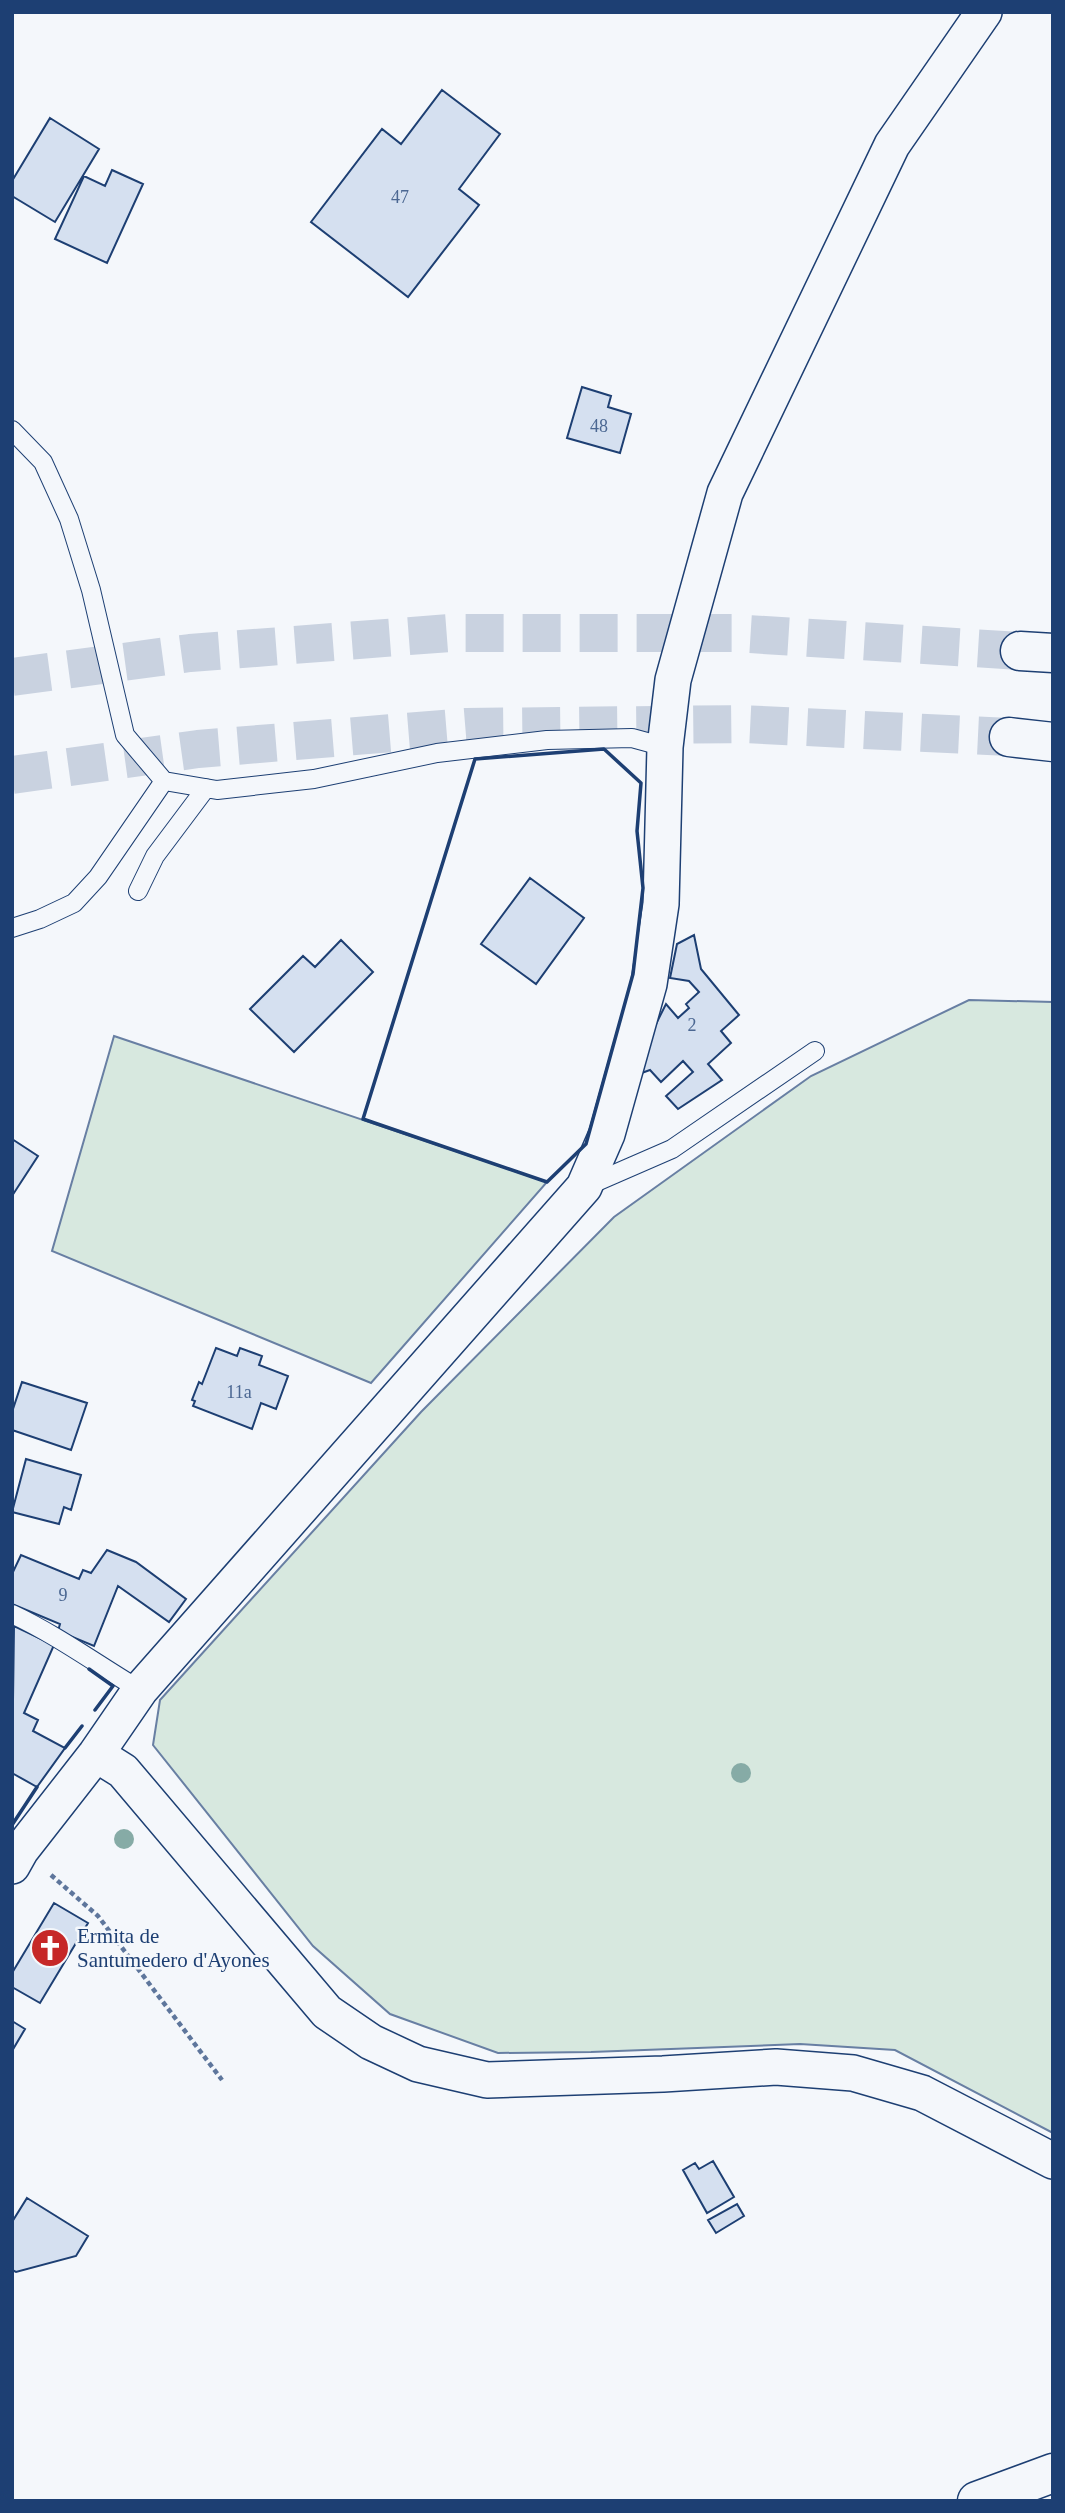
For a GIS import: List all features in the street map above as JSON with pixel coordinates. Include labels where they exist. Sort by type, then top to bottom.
[{"type":"highway","points":[[1009,737],[1053,742]]},
{"type":"highway","points":[[977,2501],[1053,2473]]},
{"type":"street","points":[[15,1854],[96,1754],[140,1690],[584,1187],[607,1134],[649,984],[661,904],[665,747],[673,680],[725,493],[892,145],[984,12]]},
{"type":"street","points":[[96,1754],[123,1771],[327,2012],[371,2042],[418,2064],[487,2080],[776,2067],[853,2073],[922,2093],[1053,2161]]},
{"type":"lane","points":[[12,430],[43,462],[69,519],[91,590],[125,736],[164,781],[217,790],[314,779],[437,754],[547,740],[632,738],[665,747]]},
{"type":"lane","points":[[12,928],[40,919],[74,903],[97,877],[164,781]]},
{"type":"lane","points":[[138,891],[155,856],[206,788]]},
{"type":"lane","points":[[584,1187],[672,1149],[816,1051]]},
{"type":"lane","points":[[12,1614],[48,1631],[61,1642],[140,1690]]},
{"type":"path","points":[[15,1854],[98,1916],[222,2080]]},
{"type":"shaded area","points":[[969,1000],[1053,1002],[1053,2133],[895,2050],[800,2044],[498,2053],[390,2014],[313,1946],[153,1745],[160,1700],[421,1412],[614,1217],[811,1076]]},
{"type":"shaded area","points":[[114,1036],[547,1182],[371,1383],[52,1251]]},
{"type":"building","points":[[442,90],[500,134],[459,189],[479,205],[408,297],[311,222],[382,129],[401,144]]},
{"type":"building","points":[[50,118],[99,149],[55,222],[12,196],[12,181]]},
{"type":"building","points":[[112,170],[143,184],[107,263],[55,239],[84,176],[105,186]]},
{"type":"building","points":[[582,387],[611,396],[608,407],[631,414],[620,453],[567,438]]},
{"type":"building","points":[[530,878],[584,918],[536,984],[481,944]]},
{"type":"building","points":[[694,935],[701,969],[739,1015],[721,1031],[731,1043],[708,1064],[722,1080],[678,1109],[666,1096],[693,1072],[683,1061],[661,1082],[650,1070],[639,1074],[644,1048],[666,1004],[678,1018],[689,1008],[686,1004],[699,992],[689,981],[670,978],[677,944]]},
{"type":"building","points":[[341,940],[373,972],[294,1052],[250,1009],[303,956],[315,967]]},
{"type":"building","points":[[12,1139],[38,1156],[12,1196]]},
{"type":"building","points":[[216,1348],[237,1356],[240,1348],[262,1356],[259,1365],[288,1376],[276,1409],[261,1403],[252,1429],[193,1406],[195,1401],[192,1400],[199,1382],[202,1384]]},
{"type":"building","points":[[22,1382],[87,1403],[71,1450],[12,1430],[12,1412]]},
{"type":"building","points":[[26,1459],[81,1475],[71,1510],[64,1507],[59,1524],[12,1512]]},
{"type":"building","points":[[107,1550],[136,1562],[186,1599],[169,1622],[118,1586],[94,1646],[58,1631],[60,1624],[12,1604],[12,1574],[21,1555],[79,1579],[83,1570],[91,1573]]},
{"type":"building","points":[[14,1626],[54,1645],[24,1713],[38,1720],[33,1731],[65,1748],[37,1787],[12,1773]]},
{"type":"building","name":"Ermita de Santumedero d'Ayones","points":[[54,1903],[88,1923],[40,2003],[12,1987],[12,1973]]},
{"type":"building","points":[[12,2021],[25,2029],[12,2051]]},
{"type":"building","points":[[713,2161],[734,2197],[707,2213],[683,2170],[695,2163],[699,2169]]},
{"type":"building","points":[[27,2198],[88,2236],[76,2256],[16,2272],[12,2270],[12,2222]]},
{"type":"building","points":[[737,2204],[744,2216],[716,2233],[708,2220]]},
{"type":"tunnel","points":[[12,677],[190,653],[450,633],[732,633],[1020,651]]},
{"type":"tunnel","points":[[12,775],[198,749],[466,727],[743,724],[1009,737]]},
{"type":"wall","points":[[604,749],[641,783],[637,831],[643,888],[633,974],[586,1144],[547,1182],[363,1119],[475,759],[604,749]]},
{"type":"wall","points":[[89,1669],[113,1686],[95,1710]]},
{"type":"wall","points":[[65,1748],[82,1726]]},
{"type":"wall","points":[[12,1825],[37,1787]]},
{"type":"place","name":"Ermita de Santumedero d'Ayones","points":[[50,1948]]}]
